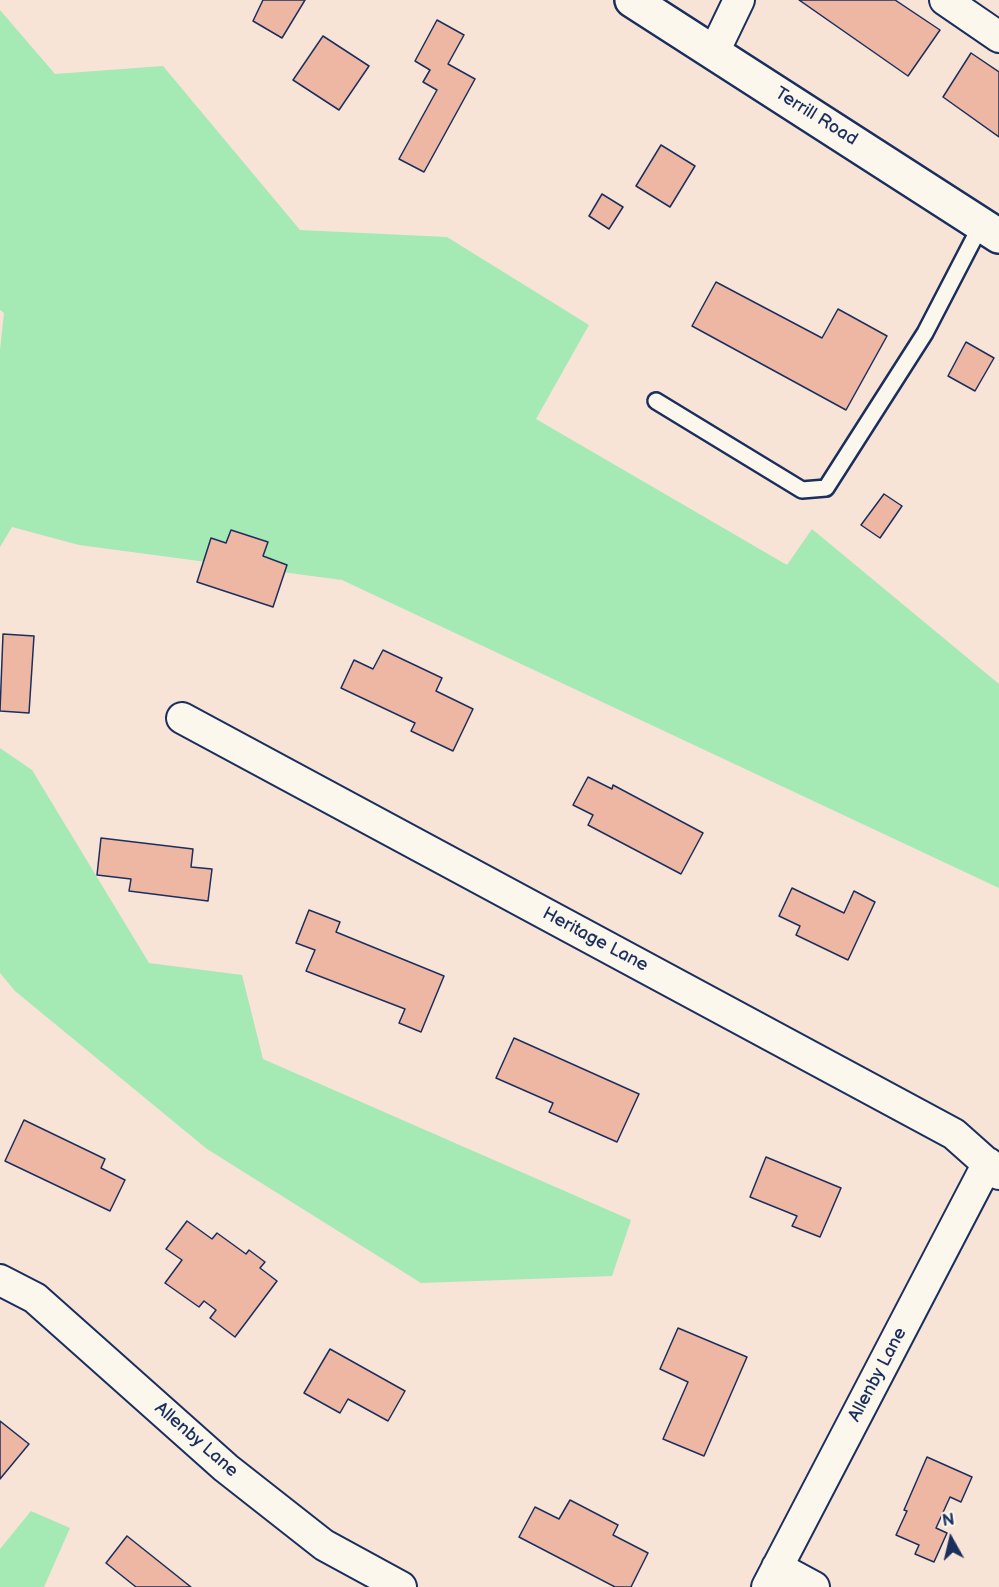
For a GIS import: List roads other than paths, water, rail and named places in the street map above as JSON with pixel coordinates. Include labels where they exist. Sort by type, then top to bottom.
[{"type":"street","name":"Terrill Road","points":[[632,0],[991,230]]},
{"type":"street","points":[[714,52],[740,0]]},
{"type":"street","points":[[945,0],[999,37]]},
{"type":"street","name":"Heritage Lane","points":[[182,717],[954,1134],[994,1168]]},
{"type":"street","name":"Allenby Lane","points":[[772,1577],[994,1168]]},
{"type":"street","name":"Allenby Lane","points":[[0,1280],[35,1298],[226,1468],[324,1545],[401,1587]]},
{"type":"street","points":[[772,1577],[814,1587]]},
{"type":"lane","points":[[657,401],[802,490],[826,488],[991,230]]}]
